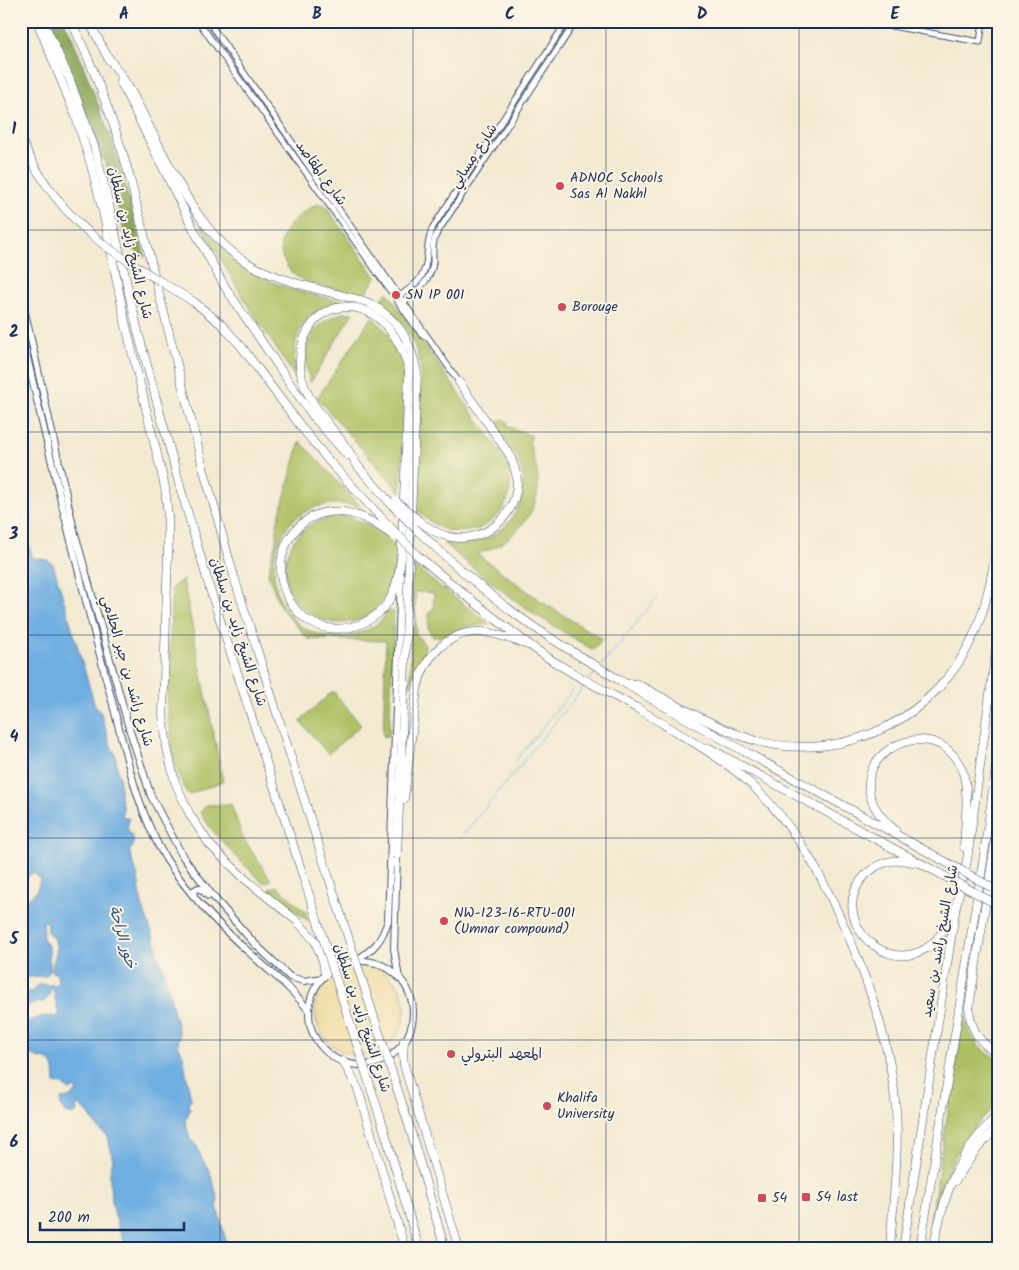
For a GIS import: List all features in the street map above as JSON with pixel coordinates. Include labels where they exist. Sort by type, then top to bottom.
[{"type":"highway","points":[[37,21],[76,117],[91,165],[104,216],[125,322],[165,487],[168,517],[168,552],[163,716],[166,748],[175,782],[190,815],[210,845],[239,874],[306,930],[320,951],[324,976]]},
{"type":"highway","name":"شارع الشيخ زايد بن سلطان","points":[[43,21],[70,80],[94,146],[138,332],[210,589],[384,1129],[419,1249]]},
{"type":"highway","name":"شارع الشيخ زايد بن سلطان","points":[[72,21],[102,91],[116,130],[200,458],[235,580],[408,1122],[445,1249]]},
{"type":"highway","points":[[89,21],[195,232],[225,287],[293,388],[316,413],[357,466],[442,554],[530,624],[670,711],[998,891]]},
{"type":"highway","points":[[108,57],[129,87],[194,208],[210,229],[230,250],[249,263],[286,281],[359,300],[378,308],[397,325],[413,353],[416,372],[397,855]]},
{"type":"highway","points":[[21,139],[26,152],[42,177],[77,221],[102,243],[194,302],[221,324],[241,346],[329,462],[417,555]]},
{"type":"highway","points":[[316,413],[302,377],[301,349],[304,336],[318,317],[342,307],[354,308],[373,315],[381,321],[397,340],[402,348],[409,372],[401,552],[394,590],[389,602],[371,619],[359,626],[336,629],[315,624],[295,610],[285,590],[280,568],[289,538],[304,522],[314,516],[337,512],[357,514],[385,529],[417,555],[461,592],[534,648],[576,675],[998,905]]},
{"type":"highway","points":[[394,503],[444,536],[455,538],[476,536],[493,528],[508,513],[513,503],[517,478],[512,460],[459,382]]},
{"type":"highway","points":[[626,684],[637,684],[747,738],[792,747],[812,747],[843,743],[865,737],[910,714],[930,698],[947,679],[962,656],[980,619],[998,544]]},
{"type":"highway","points":[[397,855],[417,689],[427,662],[436,650],[444,644],[468,633],[484,632],[534,648]]},
{"type":"highway","name":"شارع الشيخ راشد بن سعيد","points":[[903,1249],[956,906],[967,860],[998,636]]},
{"type":"highway","points":[[636,708],[734,770],[764,798],[800,841],[822,877],[871,992],[884,1035],[892,1075],[896,1111],[896,1153],[890,1249]]},
{"type":"highway","points":[[908,841],[882,819],[877,812],[870,796],[870,778],[877,761],[890,748],[906,741],[927,741],[948,751],[962,770],[965,781],[964,850],[967,860]]},
{"type":"highway","name":"شارع الشيخ راشد بن سعيد","points":[[920,1249],[982,871],[998,753]]},
{"type":"highway","points":[[998,825],[969,1007],[971,1023],[980,1041],[998,1053]]},
{"type":"highway","points":[[920,863],[899,860],[890,861],[873,868],[860,881],[854,898],[853,908],[857,926],[865,939],[885,952],[901,955],[917,953],[937,940],[946,927],[956,906]]},
{"type":"highway","points":[[404,1040],[404,1065],[459,1249]]},
{"type":"highway","points":[[343,1062],[358,1089],[405,1249]]},
{"type":"highway","points":[[933,1249],[944,1200],[954,1175],[965,1154],[982,1131],[998,1115]]},
{"type":"highway","points":[[944,1200],[976,1150],[998,1126]]},
{"type":"main road","name":"شارع راشد بن جبر الحلامي","points":[[21,295],[74,530],[129,728],[151,796],[183,858],[254,943],[290,976],[304,981],[324,976]]},
{"type":"main road","name":"شارع راشد بن جبر الحلامي","points":[[21,331],[74,556],[136,788],[144,811],[161,850],[176,874],[194,897],[241,945],[290,987],[309,1011]]},
{"type":"main road","points":[[355,961],[377,945],[384,935],[388,920],[401,552]]},
{"type":"main road","points":[[397,855],[394,948],[399,978]]},
{"type":"main road","points":[[194,897],[195,889],[202,890],[219,909],[234,921]]},
{"type":"main road","points":[[355,961],[379,964],[390,970],[399,978],[411,1001],[411,1025],[404,1040],[388,1057],[378,1062],[366,1064],[343,1062],[326,1051],[317,1040],[311,1027],[309,1011],[315,988],[324,976],[337,966],[355,961]]},
{"type":"street","name":"شارع المقاصد","points":[[198,21],[391,287],[422,335],[426,336],[459,382]]},
{"type":"street","name":"شارع المقاصد","points":[[208,21],[366,253]]},
{"type":"street","name":"شارع مِسانِي","points":[[398,297],[417,282],[423,274],[430,232],[567,21]]},
{"type":"street","name":"شارع مِسانِي","points":[[402,303],[421,288],[427,280],[432,265],[435,236],[576,21]]},
{"type":"street","points":[[864,21],[980,42],[983,21]]},
{"type":"street","points":[[519,96],[525,99]]},
{"type":"street","points":[[473,165],[479,169]]},
{"type":"green space","points":[[48,21],[64,21],[73,39],[113,143],[145,257],[128,246],[109,174],[61,47]]},
{"type":"green space","points":[[318,204],[325,205],[376,277],[364,296],[304,280],[293,274],[285,263],[281,253],[281,244],[288,227],[294,220]]},
{"type":"green space","points":[[201,225],[236,259],[266,279],[316,296],[356,304],[324,308],[312,315],[303,324],[295,349],[298,382],[244,299]]},
{"type":"green space","points":[[387,292],[504,457],[510,478],[508,498],[498,515],[480,528],[463,532],[446,530],[433,524],[414,508],[421,371],[413,341],[408,332],[396,316],[380,303]]},
{"type":"green space","points":[[343,313],[353,313],[310,383],[306,359],[310,339],[322,324]]},
{"type":"green space","points":[[372,317],[394,341],[401,355],[405,372],[401,493],[317,398]]},
{"type":"green space","points":[[502,419],[508,422],[507,426],[532,436],[529,441],[538,479],[536,500],[527,519],[512,535],[491,549],[477,554],[542,602],[602,639],[593,650],[534,614],[489,581],[443,543],[480,541],[485,539],[504,527],[517,509],[521,499],[523,477],[518,461],[498,426],[497,422]]},
{"type":"green space","points":[[300,441],[360,506],[322,505],[295,519],[279,542],[274,569],[279,597],[294,620],[318,634],[357,634],[377,624],[388,611],[394,612],[389,736],[383,736],[386,641],[308,639],[280,607],[268,573],[277,536],[277,524]]},
{"type":"green space","points":[[338,516],[363,522],[397,547],[390,587],[384,599],[368,615],[349,622],[330,622],[313,615],[298,603],[288,587],[285,567],[291,546],[299,534],[310,525],[323,519]]},
{"type":"green space","points":[[412,565],[490,624],[465,627],[439,637],[433,637],[428,629],[429,612],[433,611],[434,593],[415,592],[416,634],[425,645],[424,654],[417,666],[410,686]]},
{"type":"green space","points":[[183,580],[223,781],[188,795],[180,779],[174,759],[167,707],[172,587]]},
{"type":"green space","points":[[333,691],[361,725],[328,754],[300,721]]},
{"type":"green space","points":[[231,804],[243,838],[271,880],[264,883],[255,875],[222,841],[200,813],[206,805]]},
{"type":"green space","points":[[277,886],[306,912],[308,921],[269,889]]},
{"type":"green space","points":[[964,1011],[974,1040],[984,1051],[998,1059],[998,1105],[981,1120],[960,1148],[943,1183],[930,1223]]},
{"type":"sand","points":[[360,965],[377,968],[392,978],[402,993],[405,1010],[402,1027],[392,1042],[377,1052],[360,1055],[343,1052],[328,1042],[318,1027],[315,1010],[318,993],[328,978],[343,968]]},
{"type":"water","name":"خور الراحة","points":[[21,480],[31,518],[25,529],[31,554],[33,558],[47,560],[53,564],[95,706],[101,713],[111,747],[115,753],[123,808],[122,816],[129,819],[127,828],[134,843],[129,851],[138,877],[142,905],[157,947],[157,955],[164,970],[179,1034],[178,1045],[183,1055],[191,1100],[188,1104],[190,1110],[185,1120],[190,1139],[197,1146],[210,1172],[218,1199],[217,1206],[228,1249],[129,1249],[120,1231],[113,1205],[110,1180],[113,1161],[108,1136],[101,1131],[89,1114],[78,1105],[76,1106],[77,1112],[73,1115],[66,1113],[61,1107],[61,1099],[69,1098],[74,1093],[77,1093],[75,1088],[70,1090],[61,1084],[55,1083],[54,1069],[49,1060],[45,1058],[39,1059],[21,1048],[21,1023],[45,1016],[59,1016],[53,989],[49,990],[50,994],[45,1001],[21,1007],[21,992],[31,992],[39,984],[56,985],[58,983],[57,974],[52,972],[56,947],[47,932],[47,922],[43,921],[43,938],[50,951],[48,956],[50,969],[46,976],[29,977],[21,980],[21,901],[29,898],[34,893],[40,879],[34,873],[31,874],[21,887]]},
{"type":"waterway","points":[[601,666],[657,598]]},
{"type":"waterway","points":[[590,679],[597,671]]},
{"type":"waterway","points":[[460,839],[586,684]]},
{"type":"waterway","points":[[516,760],[573,690]]},
{"type":"place","name":"ADNOC Schools Sas Al Nakhl","points":[[560,186]]},
{"type":"place","name":"SN IP 001","points":[[396,295]]},
{"type":"place","name":"Borouge","points":[[562,307]]},
{"type":"place","name":"NW-123-16-RTU-001 (Umnar compound)","points":[[444,921]]},
{"type":"place","name":"المعهد البترولي","points":[[451,1054]]},
{"type":"place","name":"Khalifa University","points":[[547,1106]]},
{"type":"place","name":"54 last","points":[[806,1197]]},
{"type":"place","name":"54","points":[[762,1198]]}]
